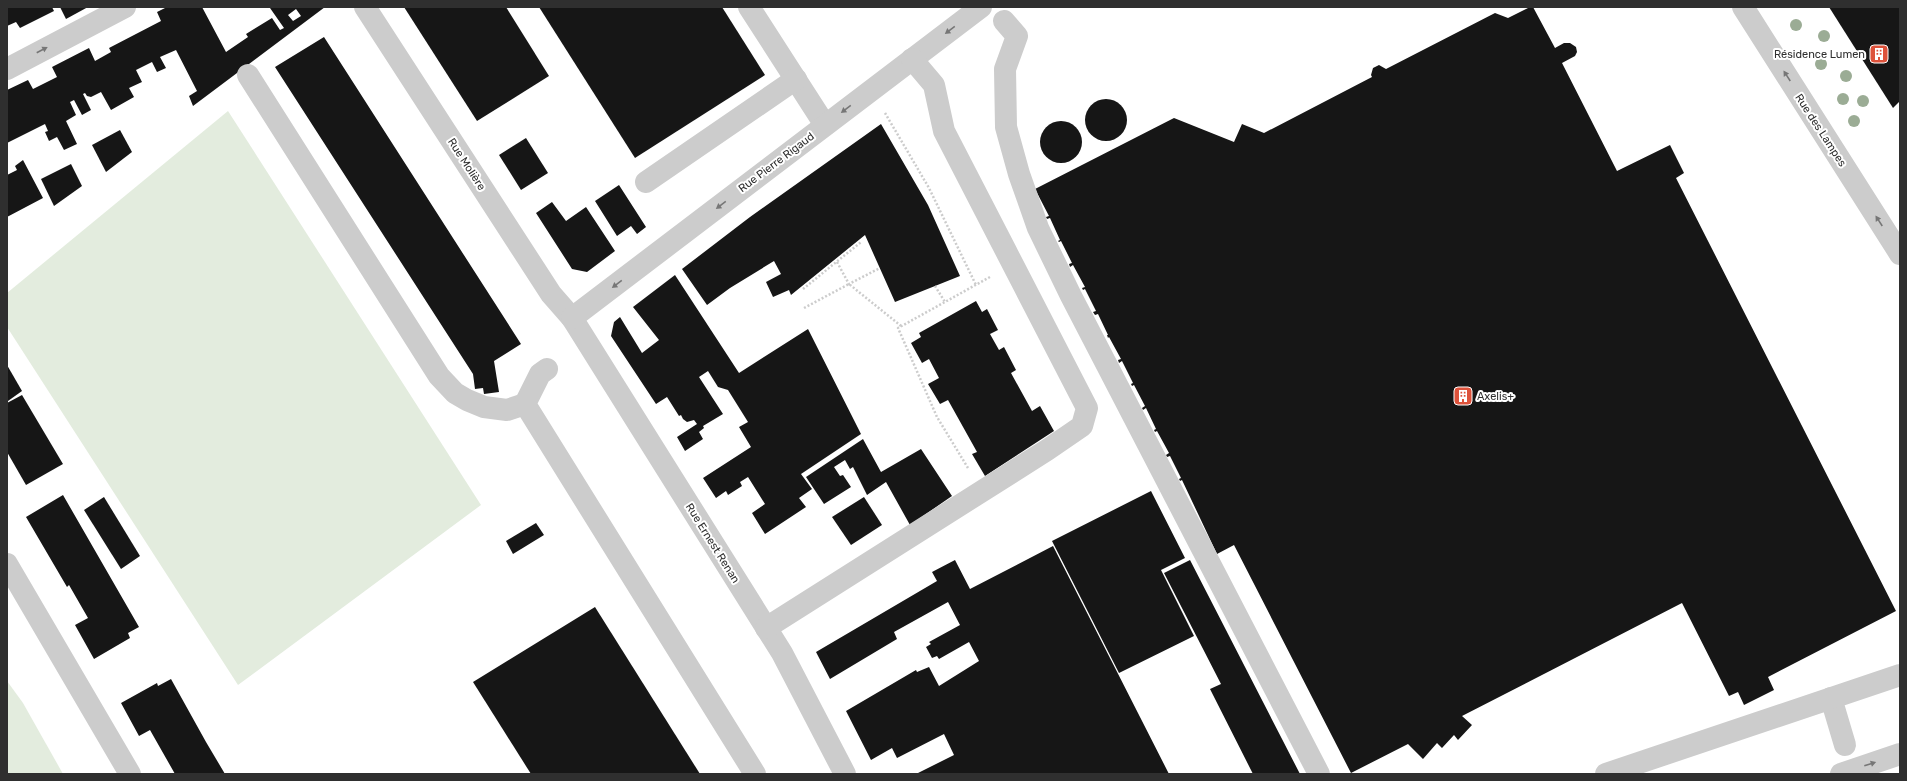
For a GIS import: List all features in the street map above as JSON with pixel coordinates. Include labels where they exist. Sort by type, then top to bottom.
[{"type":"street","points":[[7,68],[125,7]]},
{"type":"street","name":"Rue Molière","points":[[365,7],[551,294],[572,318]]},
{"type":"street","points":[[749,7],[825,125]]},
{"type":"street","name":"Rue Pierre Rigaud","points":[[572,318],[981,7]]},
{"type":"street","name":"Rue des Lampes","points":[[1743,7],[1900,254]]},
{"type":"street","points":[[1004,21],[1017,36],[1005,69],[1006,127],[1019,174],[1038,228],[1319,774]]},
{"type":"street","points":[[766,628],[1082,426],[1087,408],[944,131],[934,85],[912,59]]},
{"type":"street","points":[[248,75],[439,376],[455,393],[484,407],[507,410],[525,404],[540,374],[547,369]]},
{"type":"street","points":[[646,182],[796,79]]},
{"type":"street","name":"Rue Ernest Renan","points":[[572,318],[782,653],[844,774]]},
{"type":"street","points":[[525,404],[755,774]]},
{"type":"street","points":[[7,564],[130,774]]},
{"type":"street","points":[[1606,774],[1900,675]]},
{"type":"street","points":[[1831,698],[1845,746]]},
{"type":"street","points":[[1841,774],[1900,754]]},
{"type":"path","points":[[881,108],[893,125],[929,188],[976,285]]},
{"type":"path","points":[[803,289],[861,242]]},
{"type":"path","points":[[837,262],[849,284],[901,326]]},
{"type":"path","points":[[982,490],[937,417],[898,328],[1013,265]]},
{"type":"path","points":[[804,308],[880,268]]},
{"type":"path","points":[[935,286],[945,302]]},
{"type":"shaded area","points":[[228,111],[481,505],[238,685],[7,327],[7,293]]},
{"type":"shaded area","points":[[7,681],[23,703],[63,774],[7,774]]},
{"type":"building","points":[[7,7],[52,7],[54,11],[20,28],[16,22],[7,26]]},
{"type":"building","points":[[60,7],[88,7],[66,19]]},
{"type":"building","points":[[167,7],[202,7],[226,52],[248,37],[246,34],[272,18],[280,30],[284,28],[270,8],[271,7],[325,7],[193,106],[189,96],[197,91],[176,50],[160,57],[166,68],[157,72],[152,62],[136,70],[142,82],[129,88],[134,97],[111,110],[101,92],[91,97],[87,96],[85,93],[83,94],[91,110],[82,115],[74,100],[70,102],[76,115],[66,121],[77,144],[64,150],[57,137],[49,141],[45,132],[48,131],[45,124],[7,143],[7,90],[28,80],[33,89],[57,77],[52,67],[89,48],[95,61],[111,52],[109,48],[161,21],[157,12]],"holes":[[[296,9],[301,16],[293,21],[288,15]]]},
{"type":"building","points":[[404,7],[506,7],[549,76],[477,121]]},
{"type":"building","points":[[539,7],[722,7],[765,75],[635,158]]},
{"type":"building","name":"Axelis+","points":[[1530,7],[1533,7],[1555,48],[1564,43],[1570,43],[1576,47],[1577,52],[1575,56],[1562,63],[1617,171],[1670,145],[1684,173],[1676,178],[1896,611],[1768,677],[1774,690],[1744,705],[1738,692],[1729,696],[1682,603],[1462,716],[1472,725],[1458,740],[1454,735],[1442,748],[1437,743],[1423,759],[1408,744],[1351,773],[1234,545],[1217,554],[1182,480],[1180,481],[1179,479],[1181,478],[1170,456],[1167,457],[1166,455],[1169,453],[1157,431],[1155,432],[1154,430],[1156,429],[1146,408],[1143,410],[1142,408],[1145,406],[1134,385],[1132,386],[1131,384],[1133,383],[1122,361],[1119,363],[1118,360],[1121,359],[1109,337],[1108,338],[1098,314],[1095,315],[1093,312],[1096,311],[1085,289],[1083,290],[1082,288],[1085,287],[1073,265],[1070,267],[1069,264],[1072,263],[1061,241],[1058,241],[1060,240],[1050,218],[1047,219],[1046,217],[1049,216],[1035,189],[1174,118],[1234,142],[1242,124],[1264,133],[1372,77],[1371,75],[1373,68],[1379,65],[1386,69],[1495,13],[1508,18]]},
{"type":"building","name":"Résidence Lumen","points":[[1829,7],[1900,7],[1900,101],[1893,108]]},
{"type":"building","points":[[324,37],[521,344],[494,361],[499,392],[484,394],[483,388],[475,389],[473,374],[275,67]]},
{"type":"building","points":[[1102,99],[1110,99],[1118,102],[1124,108],[1127,120],[1124,132],[1118,138],[1110,141],[1102,141],[1094,138],[1088,132],[1085,124],[1085,116],[1088,108],[1094,102]]},
{"type":"building","points":[[1057,121],[1065,121],[1076,127],[1082,138],[1082,146],[1076,157],[1065,163],[1057,163],[1046,157],[1040,146],[1040,138],[1046,127]]},
{"type":"building","points":[[881,124],[928,205],[960,276],[895,302],[865,235],[791,295],[789,290],[773,297],[766,282],[781,274],[774,261],[730,288],[707,305],[682,269],[750,217]]},
{"type":"building","points":[[120,130],[132,152],[106,172],[92,145]]},
{"type":"building","points":[[526,138],[548,173],[521,190],[499,155]]},
{"type":"building","points":[[23,160],[43,198],[7,217],[7,175],[17,170],[15,166]]},
{"type":"building","points":[[71,164],[82,186],[54,206],[41,179]]},
{"type":"building","points":[[619,185],[646,227],[637,234],[631,226],[617,236],[595,201]]},
{"type":"building","points":[[552,202],[566,221],[586,207],[615,251],[587,272],[572,269],[536,213]]},
{"type":"building","points":[[675,275],[739,373],[808,329],[861,434],[801,474],[812,489],[799,498],[806,507],[765,534],[752,513],[765,504],[748,477],[740,482],[742,486],[728,495],[726,491],[716,498],[703,478],[751,447],[739,427],[748,422],[728,390],[718,387],[708,371],[699,377],[723,414],[703,426],[704,428],[699,432],[703,439],[685,451],[677,437],[697,424],[694,420],[687,422],[681,415],[679,416],[667,397],[656,404],[611,336],[614,322],[620,317],[642,353],[659,340],[633,307]]},
{"type":"building","points":[[976,301],[982,312],[987,309],[998,330],[990,334],[999,350],[1004,347],[1016,370],[1011,373],[1032,411],[1040,406],[1054,431],[985,476],[972,454],[977,452],[948,400],[940,404],[928,384],[939,378],[929,359],[922,363],[911,343],[921,337],[919,333]]},
{"type":"building","points":[[7,365],[22,391],[8,401],[7,400]]},
{"type":"building","points":[[22,395],[63,464],[26,485],[7,452],[7,403]]},
{"type":"building","points":[[863,439],[881,472],[921,449],[952,496],[910,525],[886,482],[867,495],[853,467],[850,469],[845,460],[834,467],[840,476],[843,475],[851,487],[824,504],[806,477]]},
{"type":"building","points":[[1151,491],[1185,558],[1161,570],[1194,636],[1119,673],[1052,541]]},
{"type":"building","points":[[63,495],[139,627],[128,633],[130,638],[94,659],[75,625],[88,618],[69,585],[67,587],[26,517]]},
{"type":"building","points":[[104,497],[140,556],[121,569],[84,510]]},
{"type":"building","points":[[864,497],[882,525],[851,545],[832,517]]},
{"type":"building","points":[[536,523],[544,535],[513,554],[506,541]]},
{"type":"building","points":[[1053,546],[1169,774],[916,774],[954,755],[944,734],[897,758],[892,748],[871,760],[846,711],[916,670],[917,672],[929,667],[939,686],[979,661],[969,642],[939,659],[937,656],[932,658],[926,647],[931,644],[929,642],[960,625],[948,602],[894,632],[897,639],[830,679],[816,652],[937,581],[932,572],[955,560],[970,589]]},
{"type":"building","points":[[1190,560],[1300,774],[1253,774],[1210,689],[1221,684],[1164,573]]},
{"type":"building","points":[[595,607],[700,774],[531,774],[473,682]]},
{"type":"building","points":[[171,679],[225,774],[175,774],[150,730],[139,736],[121,703],[157,683],[158,686]]},
{"type":"place","name":"Résidence Lumen","points":[[1879,54]]},
{"type":"place","name":"Axelis+","points":[[1463,396]]}]
